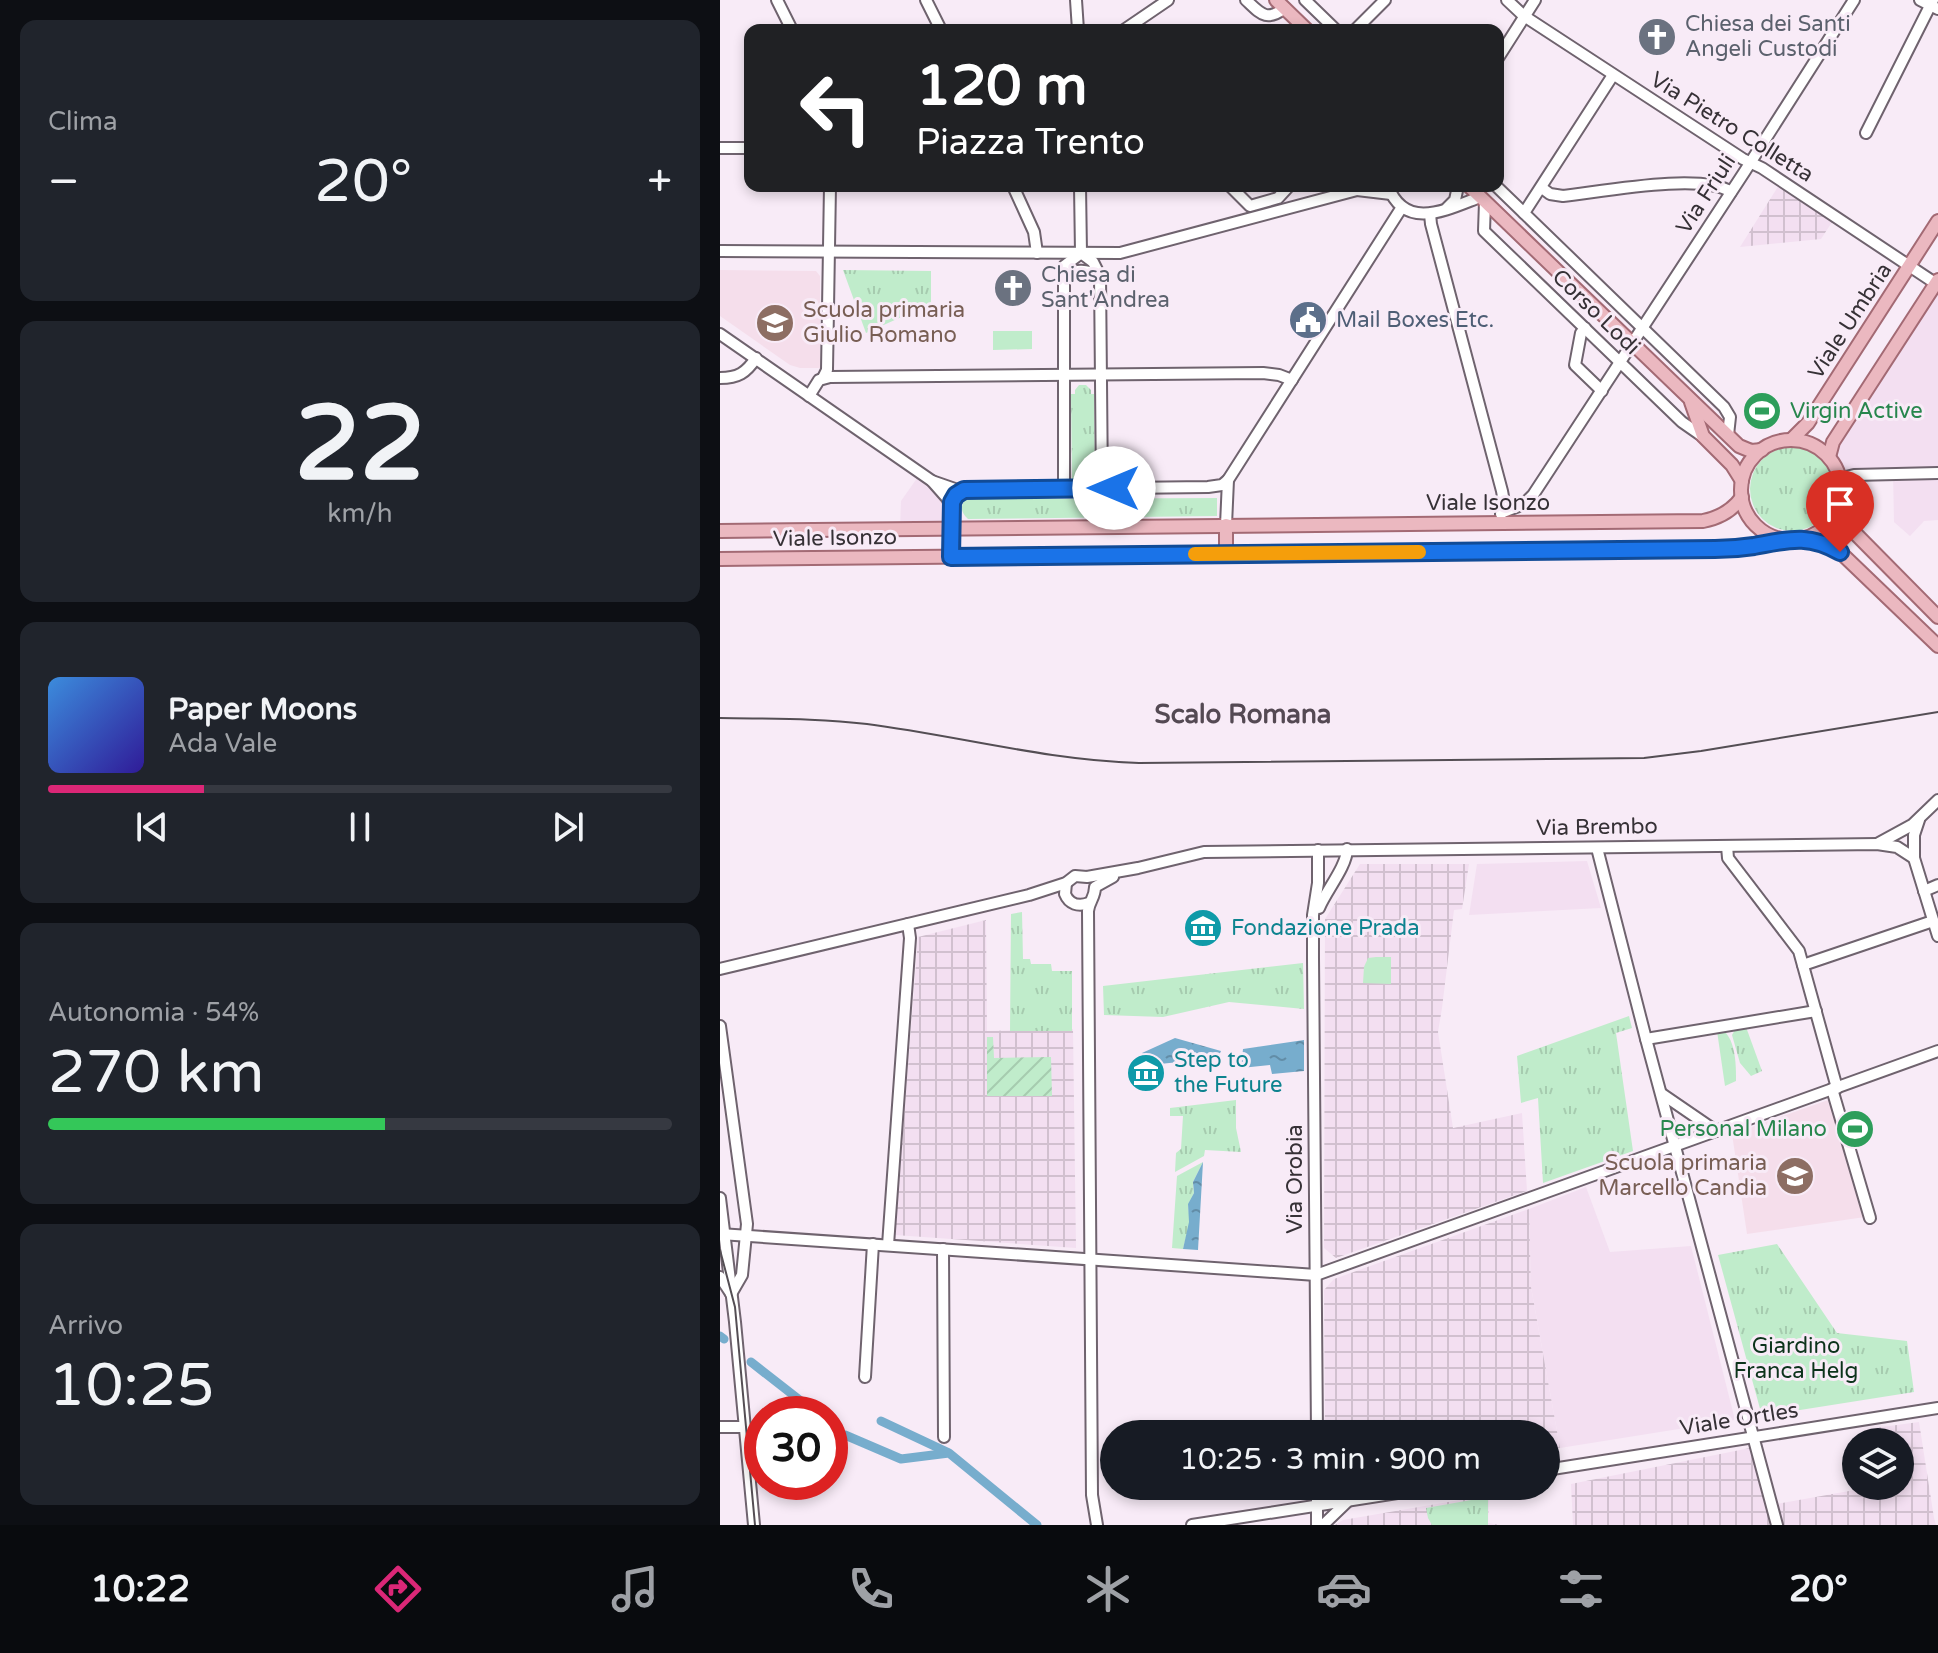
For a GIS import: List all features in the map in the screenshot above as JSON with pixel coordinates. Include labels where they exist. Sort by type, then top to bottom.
[{"type":"main road","points":[[1280,4],[1301,24]]},
{"type":"main road","name":"Corso Lodi","points":[[1475,192],[1742,448],[1762,450]]},
{"type":"main road","name":"Viale Umbria","points":[[1797,441],[1938,221]]},
{"type":"main road","points":[[1829,457],[1833,442],[1937,283]]},
{"type":"main road","name":"Corso Lodi","points":[[1690,398],[1705,438],[1732,465],[1742,481]]},
{"type":"main road","points":[[1226,525],[1226,554],[1738,548],[1793,539],[1811,535],[1831,519],[1837,509],[1841,483],[1829,457],[1815,446],[1797,441],[1776,442],[1762,450],[1749,464],[1742,481],[1742,497],[1747,512],[1769,534],[1793,539],[1819,542],[1840,552],[1938,646]]},
{"type":"main road","name":"Viale Isonzo","points":[[720,531],[1226,525],[1499,517],[1703,521],[1726,512],[1742,497]]},
{"type":"main road","points":[[1837,509],[1843,521],[1938,617]]},
{"type":"main road","points":[[951,528],[951,557]]},
{"type":"main road","name":"Viale Isonzo","points":[[720,559],[1226,554]]},
{"type":"street","points":[[777,0],[789,24]]},
{"type":"street","points":[[926,0],[938,24]]},
{"type":"street","points":[[1076,0],[1078,24]]},
{"type":"street","points":[[1133,24],[1168,0]]},
{"type":"street","points":[[1246,0],[1267,16],[1277,14],[1280,4]]},
{"type":"street","points":[[1305,0],[1330,24]]},
{"type":"street","points":[[1361,24],[1385,0]]},
{"type":"street","name":"Via Pietro Colletta","points":[[1507,0],[1524,16],[1613,75],[1937,283]]},
{"type":"street","points":[[1504,48],[1535,0]]},
{"type":"street","name":"Via Friuli","points":[[1499,517],[1529,500],[1751,163],[1854,0]]},
{"type":"street","points":[[1866,133],[1934,5],[1920,0]]},
{"type":"street","points":[[1524,213],[1613,75]]},
{"type":"street","points":[[720,148],[744,148]]},
{"type":"street","points":[[1542,188],[1550,194],[1563,196],[1674,184],[1710,185],[1731,192]]},
{"type":"street","points":[[809,396],[827,370],[830,192]]},
{"type":"street","points":[[1016,192],[1034,232],[1037,253]]},
{"type":"street","points":[[1080,192],[1081,253]]},
{"type":"street","points":[[1236,192],[1250,206],[1278,198],[1283,192]]},
{"type":"street","points":[[1287,192],[1289,207]]},
{"type":"street","points":[[720,251],[1120,253],[1345,192]]},
{"type":"street","points":[[1391,192],[1402,207],[1430,214],[1482,199]]},
{"type":"street","points":[[1446,209],[1455,200],[1457,192]]},
{"type":"street","name":"Corso Lodi","points":[[1502,192],[1726,409],[1730,417],[1728,435]]},
{"type":"street","name":"Corso Lodi","points":[[1482,199],[1484,231],[1682,422],[1705,438]]},
{"type":"street","points":[[932,481],[964,490],[1222,485],[1402,207]]},
{"type":"street","points":[[1430,214],[1502,491],[1504,502],[1499,517]]},
{"type":"street","points":[[1064,489],[1063,276],[1064,266],[1081,253]]},
{"type":"street","points":[[1081,253],[1093,262],[1100,276],[1102,488]]},
{"type":"street","points":[[1063,276],[1081,270],[1100,276]]},
{"type":"street","points":[[1585,328],[1581,333],[1575,365],[1602,391]]},
{"type":"street","points":[[720,334],[932,481],[951,507]]},
{"type":"street","points":[[720,378],[739,376],[748,370],[756,358]]},
{"type":"street","points":[[823,378],[1263,373],[1292,380]]},
{"type":"street","points":[[1841,483],[1846,477],[1854,475],[1938,473]]},
{"type":"street","points":[[1226,525],[1228,480]]},
{"type":"street","points":[[1208,487],[1220,495],[1226,510]]},
{"type":"street","points":[[951,528],[951,507],[955,496],[964,490]]},
{"type":"street","name":"Via Brembo","points":[[1877,844],[1919,820],[1938,800]]},
{"type":"street","points":[[1919,820],[1914,835],[1914,858],[1938,936]]},
{"type":"street","name":"Via Brembo","points":[[1138,868],[1204,852],[1347,849],[1877,844],[1897,847],[1914,858]]},
{"type":"street","points":[[1727,846],[1728,858],[1795,947],[1803,965],[1870,1218]]},
{"type":"street","points":[[1597,848],[1777,1525]]},
{"type":"street","points":[[1313,924],[1344,863],[1347,849]]},
{"type":"street","name":"Via Orobia","points":[[1317,1420],[1313,924],[1318,850]]},
{"type":"street","points":[[720,969],[1029,895],[1055,893],[1077,876],[1138,868]]},
{"type":"street","points":[[1095,887],[1108,878],[1138,868]]},
{"type":"street","points":[[1318,873],[1325,882],[1332,882]]},
{"type":"street","points":[[1065,888],[1070,902],[1084,904],[1094,896],[1095,887],[1087,877]]},
{"type":"street","points":[[1924,891],[1938,885]]},
{"type":"street","points":[[1084,904],[1088,928],[1091,1259],[1092,1495],[1089,1525]]},
{"type":"street","points":[[1803,965],[1933,921]]},
{"type":"street","points":[[888,1245],[910,938],[908,924]]},
{"type":"street","points":[[1646,1039],[1816,1011]]},
{"type":"street","points":[[720,1026],[747,1224],[742,1275],[731,1294]]},
{"type":"street","points":[[722,1234],[1316,1275],[1938,1051]]},
{"type":"street","points":[[1662,1094],[1716,1131]]},
{"type":"street","points":[[720,1198],[744,1418]]},
{"type":"street","points":[[865,1377],[873,1244]]},
{"type":"street","points":[[943,1249],[944,1437]]},
{"type":"street","points":[[720,1277],[731,1294]]},
{"type":"street","name":"Viale Ortles","points":[[1560,1468],[1938,1408]]},
{"type":"street","points":[[720,1427],[744,1427]]},
{"type":"street","points":[[1092,1495],[1097,1525]]},
{"type":"street","points":[[752,1500],[754,1525]]},
{"type":"street","points":[[1317,1500],[1317,1525]]},
{"type":"street","points":[[1192,1525],[1349,1500]]},
{"type":"street","points":[[1323,1525],[1349,1500]]},
{"type":"shaded area","points":[[1779,185],[1834,219],[1821,239],[1740,247]]},
{"type":"shaded area","name":"Scuola primaria Giulio Romano","points":[[720,270],[816,271],[820,276],[820,368],[790,365],[720,316]]},
{"type":"shaded area","points":[[1938,287],[1938,520],[1924,521],[1910,536],[1894,522],[1893,471],[1839,474],[1828,454]]},
{"type":"shaded area","points":[[920,474],[944,496],[950,527],[900,528],[901,501]]},
{"type":"shaded area","points":[[1587,861],[1601,908],[1469,915],[1477,864]]},
{"type":"shaded area","points":[[1360,864],[1469,864],[1462,909],[1454,910],[1438,1032],[1453,1128],[1522,1113],[1527,1191],[1336,1258],[1324,1248],[1325,919]]},
{"type":"shaded area","points":[[986,920],[987,1031],[1073,1029],[1076,1248],[895,1235],[918,937]]},
{"type":"shaded area","name":"Scuola primaria Marcello Candia","points":[[1831,1099],[1865,1217],[1747,1234],[1732,1134]]},
{"type":"shaded area","points":[[1586,1187],[1610,1252],[1691,1246],[1735,1420],[1560,1448],[1560,1420],[1555,1420],[1531,1287],[1529,1209]]},
{"type":"shaded area","points":[[1529,1209],[1531,1287],[1555,1420],[1325,1420],[1324,1290],[1334,1279]]},
{"type":"shaded area","points":[[1919,1422],[1936,1525],[1783,1525],[1777,1504],[1842,1492],[1842,1500],[1914,1500],[1914,1428],[1874,1428]]},
{"type":"shaded area","points":[[1750,1448],[1772,1525],[1573,1525],[1571,1484]]},
{"type":"shaded area","points":[[1460,1500],[1489,1500],[1488,1523],[1500,1525],[1335,1525],[1343,1520]]},
{"type":"green space","points":[[843,270],[931,271],[931,314],[908,314],[866,333]]},
{"type":"green space","points":[[993,331],[1032,331],[1032,349],[993,350]]},
{"type":"green space","points":[[1079,385],[1086,385],[1094,394],[1095,481],[1072,482],[1071,394],[1075,394]]},
{"type":"green space","points":[[1792,447],[1808,450],[1822,459],[1831,473],[1834,489],[1831,505],[1822,519],[1808,528],[1792,531],[1776,528],[1762,519],[1753,505],[1750,489],[1753,473],[1762,459],[1776,450]]},
{"type":"green space","points":[[1003,494],[1016,494],[1017,499],[1217,498],[1217,516],[968,519],[963,512],[965,499],[1003,499]]},
{"type":"green space","points":[[1022,912],[1023,959],[1030,959],[1031,964],[1051,964],[1052,971],[1072,971],[1072,1031],[1010,1031],[1011,914]]},
{"type":"green space","points":[[1391,957],[1391,984],[1363,983],[1368,958]]},
{"type":"green space","points":[[1303,963],[1304,1009],[1229,1002],[1163,1017],[1104,1015],[1103,986]]},
{"type":"green space","points":[[1629,1016],[1632,1028],[1616,1033],[1633,1151],[1543,1183],[1538,1098],[1521,1103],[1517,1056]]},
{"type":"green space","points":[[1746,1027],[1762,1071],[1751,1076],[1740,1063],[1732,1035],[1736,1028]]},
{"type":"green space","points":[[1723,1030],[1733,1047],[1736,1068],[1736,1081],[1725,1086],[1717,1031]]},
{"type":"green space","points":[[987,1037],[993,1037],[994,1058],[1051,1057],[1052,1096],[987,1096]]},
{"type":"green space","points":[[1236,1100],[1236,1128],[1241,1152],[1205,1150],[1204,1156],[1175,1172],[1176,1153],[1181,1149],[1183,1116],[1170,1116],[1170,1108]]},
{"type":"green space","points":[[1203,1162],[1193,1182],[1194,1193],[1188,1205],[1190,1222],[1183,1249],[1172,1248],[1177,1176]]},
{"type":"green space","name":"Giardino Franca Helg","points":[[1777,1244],[1837,1333],[1907,1341],[1914,1392],[1762,1416],[1718,1255]]},
{"type":"green space","points":[[1488,1500],[1488,1525],[1432,1525],[1426,1508]]},
{"type":"water","points":[[1175,1038],[1221,1051],[1218,1058],[1150,1065],[1142,1053]]},
{"type":"water","points":[[1304,1040],[1304,1071],[1272,1074],[1270,1065],[1241,1068],[1243,1049]]},
{"type":"water","points":[[1203,1162],[1198,1250],[1183,1249],[1189,1222],[1188,1204],[1194,1193],[1193,1182]]},
{"type":"waterway","points":[[720,1336],[724,1339]]},
{"type":"waterway","points":[[751,1362],[794,1396]]},
{"type":"waterway","points":[[881,1421],[947,1452]]},
{"type":"waterway","points":[[848,1436],[901,1459],[949,1453],[1037,1525]]},
{"type":"tram line","points":[[720,1250],[735,1307],[755,1525]]},
{"type":"railway","points":[[720,718],[867,724],[1036,753],[1139,763],[1644,758],[1938,712]]},
{"type":"slow traffic","points":[[1195,554],[1419,552]]},
{"type":"place","name":"Chiesa dei Santi Angeli Custodi","points":[[1657,37]]},
{"type":"place","name":"Chiesa di Sant'Andrea","points":[[1013,288]]},
{"type":"place","name":"Mail Boxes Etc.","points":[[1308,320]]},
{"type":"place","name":"Scuola primaria Giulio Romano","points":[[775,323]]},
{"type":"place","name":"Virgin Active","points":[[1762,411]]},
{"type":"place","name":"Fondazione Prada","points":[[1203,928]]},
{"type":"place","name":"Step to the Future","points":[[1146,1073]]},
{"type":"place","name":"Personal Milano","points":[[1855,1129]]},
{"type":"place","name":"Scuola primaria Marcello Candia","points":[[1795,1176]]},
{"type":"district","name":"Scalo Romana","points":[[1243,714]]},
{"type":"route","points":[[1114,488],[964,490],[956,495],[951,507],[951,557],[1715,549],[1788,539],[1819,542],[1840,552]]}]
